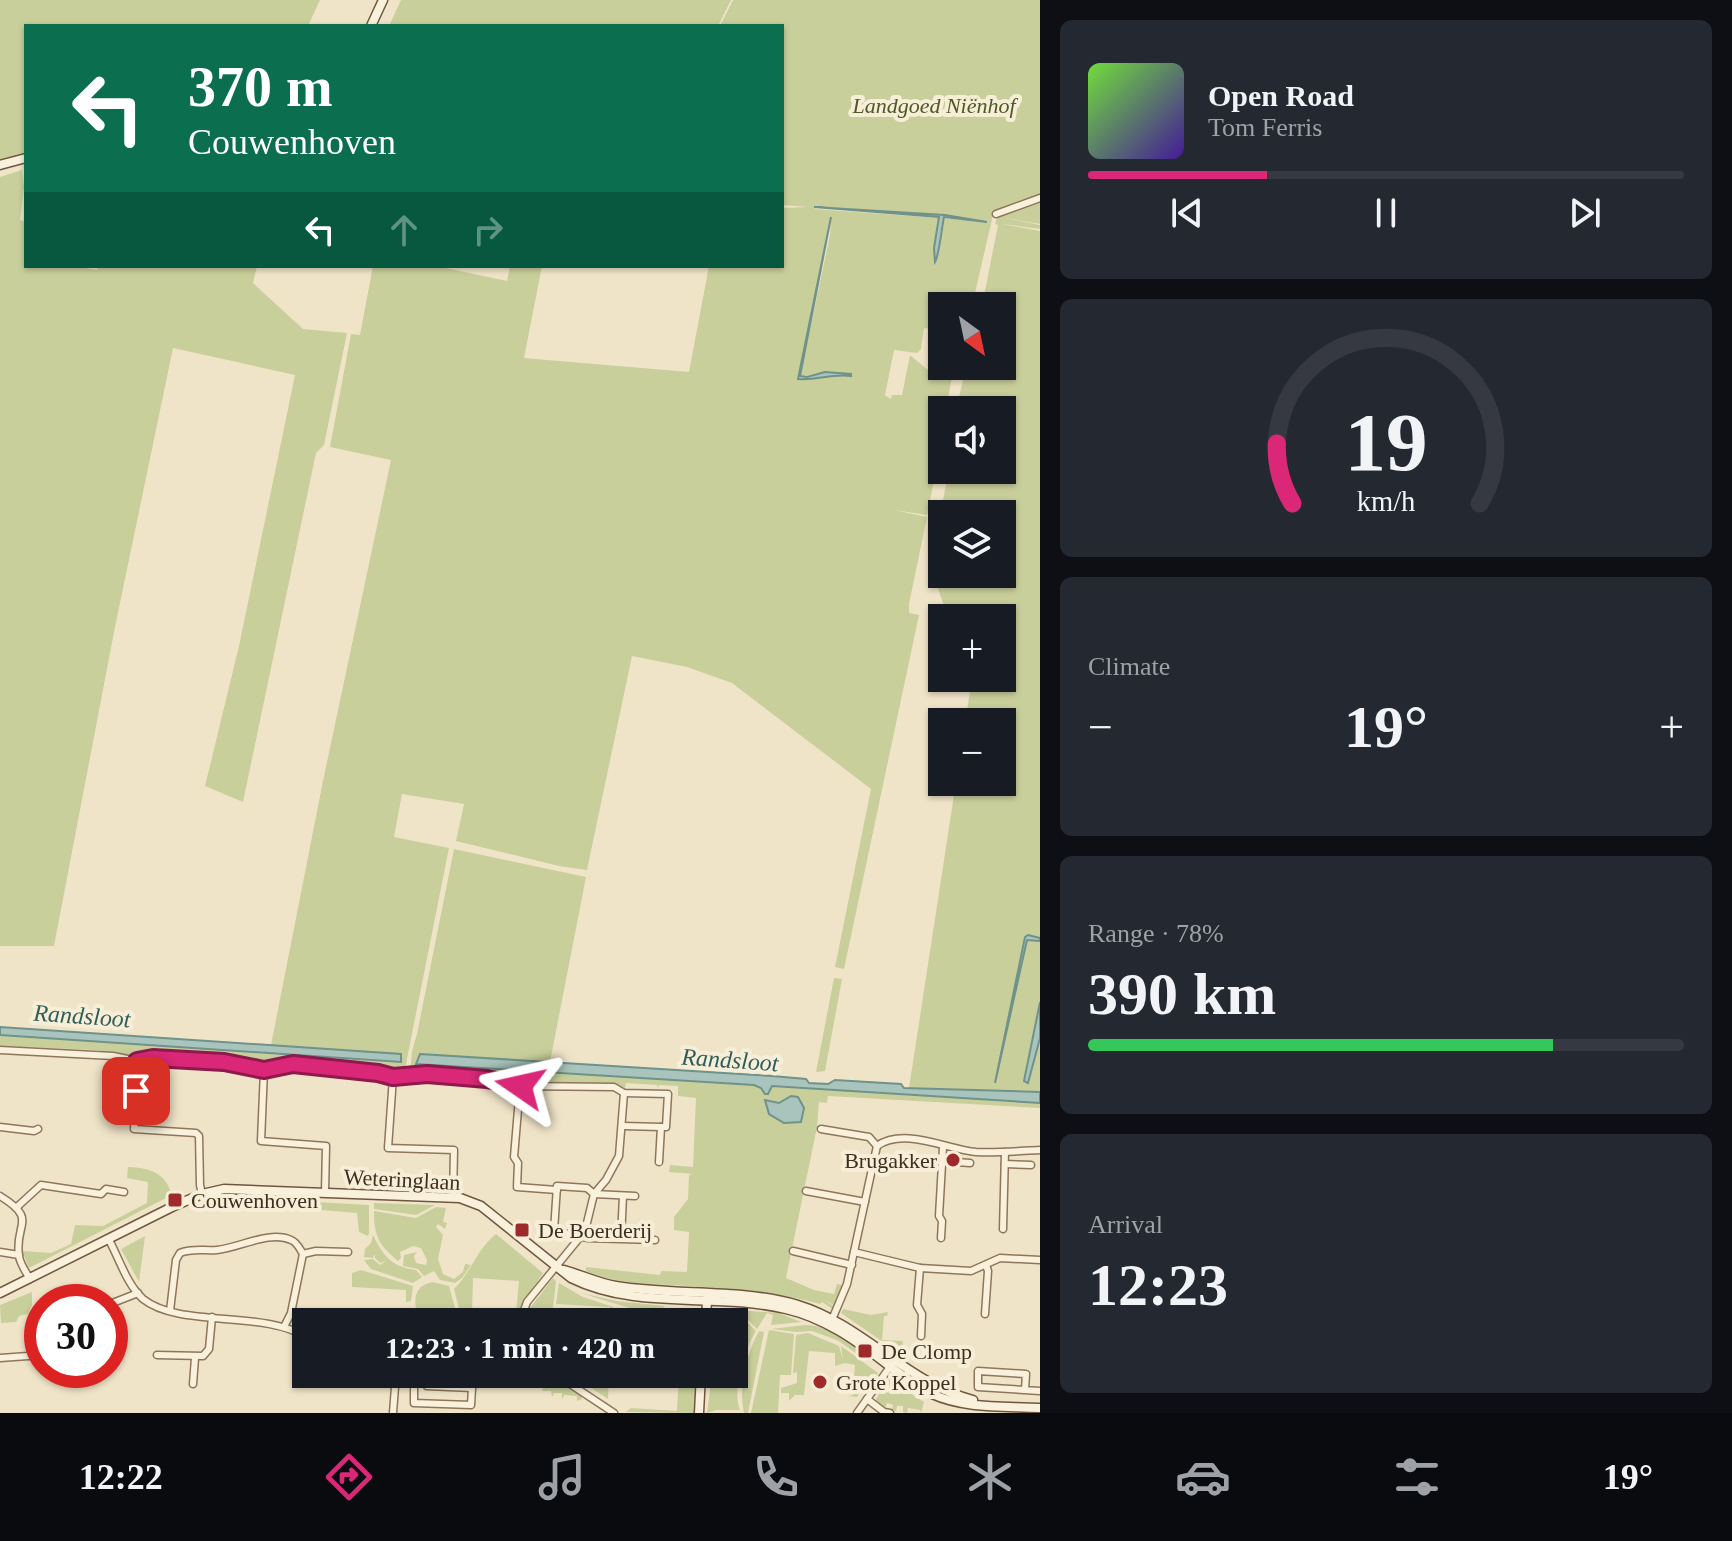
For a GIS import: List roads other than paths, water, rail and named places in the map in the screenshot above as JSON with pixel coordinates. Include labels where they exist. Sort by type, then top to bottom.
[{"type":"street","points":[[372,24],[383,0]]},
{"type":"street","points":[[0,165],[24,158]]},
{"type":"street","points":[[996,214],[1040,198]]},
{"type":"street","points":[[0,1050],[113,1056],[137,1061],[153,1058],[224,1062],[264,1070],[293,1064],[393,1077],[427,1074],[487,1079],[520,1086],[614,1087],[624,1093],[668,1094],[666,1127],[623,1126]]},
{"type":"street","points":[[137,1061],[134,1129],[196,1133],[199,1136],[202,1194]]},
{"type":"street","points":[[264,1070],[261,1141],[326,1146],[325,1193]]},
{"type":"street","points":[[393,1077],[388,1148],[454,1150],[453,1198]]},
{"type":"street","points":[[520,1086],[514,1157],[518,1163],[517,1187],[557,1190]]},
{"type":"street","points":[[525,1308],[561,1267],[585,1231],[594,1194],[619,1156],[624,1093]]},
{"type":"street","points":[[0,1127],[38,1129]]},
{"type":"street","points":[[659,1162],[661,1127]]},
{"type":"street","points":[[821,1129],[869,1137],[877,1146]]},
{"type":"street","points":[[831,1322],[843,1297],[852,1265],[877,1146],[899,1139],[977,1152],[1040,1150]]},
{"type":"street","points":[[941,1238],[943,1147]]},
{"type":"street","points":[[1003,1229],[1005,1152]]},
{"type":"street","points":[[942,1161],[970,1163]]},
{"type":"street","points":[[1005,1164],[1031,1165]]},
{"type":"street","points":[[17,1207],[41,1185],[101,1194],[106,1189],[124,1192]]},
{"type":"street","points":[[635,1196],[594,1194],[587,1188],[557,1186],[554,1231],[617,1240],[655,1240]]},
{"type":"street","name":"Weteringlaan","points":[[0,1293],[202,1194],[244,1188],[453,1198],[481,1206],[561,1267],[615,1286],[707,1298],[787,1302],[831,1322],[892,1364],[937,1388],[998,1406],[1040,1408]]},
{"type":"street","points":[[806,1191],[865,1202]]},
{"type":"street","points":[[0,1196],[17,1207],[24,1220],[19,1255],[30,1279]]},
{"type":"street","points":[[621,1238],[623,1196]]},
{"type":"street","points":[[170,1311],[176,1260],[180,1253],[189,1249],[229,1249],[277,1238],[292,1240],[303,1254],[291,1313],[284,1327]]},
{"type":"street","points":[[109,1240],[138,1293],[148,1302],[170,1311],[292,1329]]},
{"type":"street","points":[[303,1254],[316,1251],[348,1252]]},
{"type":"street","points":[[793,1251],[852,1265]]},
{"type":"street","points":[[0,1252],[19,1255]]},
{"type":"street","points":[[854,1252],[920,1268],[971,1271],[1000,1258],[1040,1260]]},
{"type":"street","points":[[985,1314],[986,1265]]},
{"type":"street","points":[[920,1268],[917,1305],[922,1314],[921,1336]]},
{"type":"street","points":[[128,1297],[138,1293]]},
{"type":"street","points":[[707,1298],[707,1308]]},
{"type":"street","points":[[157,1355],[203,1356],[209,1349],[212,1317]]},
{"type":"street","points":[[0,1358],[24,1356]]},
{"type":"street","points":[[193,1384],[195,1358]]},
{"type":"street","points":[[979,1361],[978,1387],[1040,1391]]},
{"type":"street","points":[[857,1413],[892,1364]]},
{"type":"street","points":[[978,1371],[1026,1374],[1025,1390]]},
{"type":"street","points":[[393,1413],[395,1388]]},
{"type":"street","points":[[414,1388],[414,1403],[471,1405],[472,1388]]},
{"type":"street","points":[[576,1388],[614,1413]]},
{"type":"street","points":[[699,1413],[700,1388]]},
{"type":"street","points":[[867,1399],[890,1413]]},
{"type":"water","points":[[814,207],[945,215],[987,222],[944,217],[935,262],[939,217]]},
{"type":"water","points":[[831,217],[800,376],[825,372],[851,376],[798,379]]},
{"type":"water","points":[[1025,937],[1040,938],[1040,941],[1027,940],[995,1083]]},
{"type":"water","points":[[1040,1002],[1040,1038],[1028,1083],[1024,1081]]},
{"type":"water","points":[[0,1027],[401,1054],[401,1062],[0,1035]]},
{"type":"water","points":[[420,1054],[772,1076],[806,1079],[809,1083],[828,1084],[835,1080],[901,1084],[904,1088],[1040,1092],[1040,1103],[772,1086],[765,1094],[754,1085],[416,1064]]},
{"type":"water","points":[[791,1096],[798,1097],[804,1108],[801,1122],[784,1123],[769,1114],[765,1100],[779,1103]]},
{"type":"place","name":"Brugakker","points":[[953,1160]]},
{"type":"place","name":"Couwenhoven","points":[[175,1200]]},
{"type":"place","name":"De Boerderij","points":[[522,1230]]},
{"type":"place","name":"De Clomp","points":[[865,1351]]},
{"type":"place","name":"Grote Koppel","points":[[820,1382]]},
{"type":"park label","name":"Landgoed Niënhof","points":[[934,105]]},
{"type":"water label","name":"Randsloot","points":[[82,1016]]},
{"type":"water label","name":"Randsloot","points":[[730,1060]]}]
